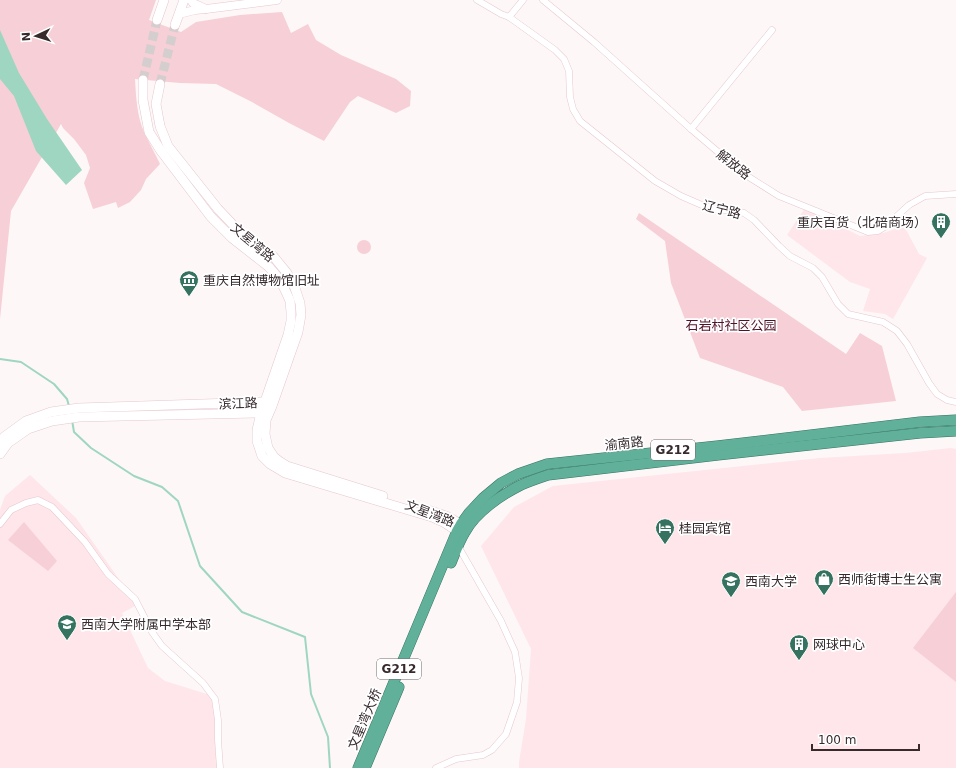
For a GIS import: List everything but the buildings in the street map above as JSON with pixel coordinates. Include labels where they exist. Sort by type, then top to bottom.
[{"type":"highway","name":"渝南路","points":[[444,571],[469,512],[501,483],[518,474],[547,464],[920,422],[956,420]]},
{"type":"highway","name":"渝南路","points":[[444,571],[458,546],[461,529],[506,493],[523,484],[548,475],[718,454],[920,433],[956,431]]},
{"type":"highway","name":"文星湾大桥","points":[[358,768],[444,571]]},
{"type":"highway","name":"文星湾大桥","points":[[365,768],[444,571]]},
{"type":"main road","points":[[157,20],[164,0]]},
{"type":"main road","points":[[175,25],[184,0]]},
{"type":"main road","name":"文星湾路","points":[[143,80],[143,100],[149,132],[211,217],[232,238],[269,267],[280,280],[290,301],[292,312],[291,321],[268,404],[266,420],[265,434],[268,448],[274,457],[287,466],[453,519],[461,529]]},
{"type":"main road","name":"文星湾路","points":[[160,84],[156,104],[160,126],[168,146],[218,209],[237,230],[251,242],[273,256],[287,273],[295,288],[300,303],[301,315],[298,332],[268,404],[261,413],[257,430],[257,441],[262,456],[270,464],[285,473],[432,517],[461,529]]},
{"type":"main road","name":"滨江路","points":[[0,454],[4,441],[26,421],[51,412],[79,408],[268,404]]},
{"type":"main road","name":"滨江路","points":[[4,441],[28,429],[52,421],[79,417],[261,413]]},
{"type":"street","points":[[191,0],[206,9]]},
{"type":"street","points":[[179,14],[191,11],[278,0]]},
{"type":"street","name":"辽宁路","points":[[477,0],[509,17],[555,50],[564,59],[569,71],[570,97],[573,109],[580,121],[655,182],[704,206],[744,213],[754,220],[778,246],[790,256],[813,268],[822,277],[838,304],[848,314],[883,322],[897,331],[907,344],[929,383],[937,394],[947,400],[956,402]]},
{"type":"street","points":[[509,17],[523,0]]},
{"type":"street","name":"解放路","points":[[543,0],[594,42],[691,129],[744,174],[779,196],[868,232],[882,229],[909,205],[925,196],[956,194]]},
{"type":"street","points":[[691,129],[772,30]]},
{"type":"street","points":[[0,524],[11,510],[26,503],[38,500],[52,507],[85,542],[108,574],[134,599],[152,632],[162,646],[203,683],[215,699],[218,720],[220,768]]},
{"type":"street","points":[[436,768],[456,759],[483,754],[492,750],[506,734],[517,702],[519,678],[515,652],[501,621],[458,546]]},
{"type":"shaded area","points":[[0,30],[19,73],[47,119],[82,170],[66,185],[36,151],[14,96],[0,79]]},
{"type":"shaded area","points":[[805,208],[860,236],[883,233],[904,226],[919,254],[927,258],[893,319],[885,314],[863,311],[870,289],[850,282],[787,235]]},
{"type":"shaded area","name":"西南大学","points":[[951,448],[956,449],[956,768],[519,768],[526,719],[531,649],[481,546],[514,507],[553,486],[820,458],[905,453]]},
{"type":"shaded area","name":"西南大学附属中学本部","points":[[30,475],[76,518],[137,605],[122,613],[148,668],[165,681],[210,695],[220,720],[222,768],[0,768],[0,510],[5,496]]},
{"type":"green space","points":[[0,0],[156,0],[149,20],[181,32],[196,22],[240,15],[282,12],[291,33],[308,24],[316,40],[341,55],[396,79],[411,91],[410,106],[396,113],[358,96],[350,102],[324,141],[216,84],[180,83],[135,79],[137,106],[140,120],[160,164],[146,179],[141,190],[130,202],[118,208],[116,202],[93,209],[84,183],[90,168],[86,155],[61,124],[11,211],[0,319]]},
{"type":"green space","name":"石岩村社区公园","points":[[639,213],[846,354],[860,333],[882,346],[896,401],[802,411],[783,387],[700,358],[671,283],[665,241],[636,219]]},
{"type":"green space","points":[[361,240],[367,240],[371,244],[371,250],[367,254],[361,254],[357,250],[357,244]]},
{"type":"green space","points":[[24,522],[57,561],[48,571],[8,540]]},
{"type":"green space","points":[[956,592],[956,682],[913,648]]},
{"type":"waterway","points":[[0,359],[21,362],[54,384],[67,399],[69,406]]},
{"type":"waterway","points":[[72,420],[74,432],[91,448],[134,476],[162,487],[178,501],[200,566],[242,612],[305,637],[311,694],[328,737],[330,768]]},
{"type":"tunnel","points":[[143,80],[157,20]]},
{"type":"tunnel","points":[[160,84],[175,25]]},
{"type":"place","name":"重庆百货（北碚商场）","points":[[941,239]]},
{"type":"place","name":"重庆自然博物馆旧址","points":[[189,297]]},
{"type":"place","name":"桂园宾馆","points":[[665,545]]},
{"type":"place","name":"西师街博士生公寓","points":[[824,596]]},
{"type":"place","name":"西南大学","points":[[731,598]]},
{"type":"place","name":"西南大学附属中学本部","points":[[67,641]]},
{"type":"place","name":"网球中心","points":[[799,661]]}]
